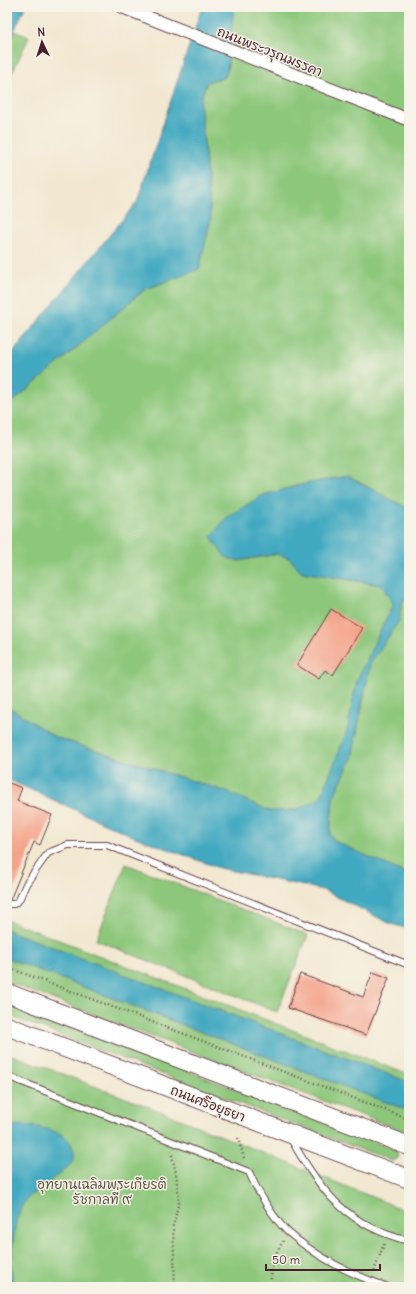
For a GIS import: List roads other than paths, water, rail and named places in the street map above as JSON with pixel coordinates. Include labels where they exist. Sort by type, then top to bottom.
[{"type":"main road","points":[[7,993],[409,1146]]},
{"type":"main road","name":"ถนนศรีอยุธยา","points":[[7,1026],[409,1179]]},
{"type":"street","name":"ถนนพระวรุณมรรคา","points":[[122,7],[409,120]]},
{"type":"lane","points":[[7,904],[14,904],[19,900],[26,884],[48,853],[68,845],[107,845],[409,965]]},
{"type":"lane","points":[[7,1076],[249,1172],[270,1208],[288,1232],[331,1262],[371,1281],[388,1287]]},
{"type":"lane","points":[[288,1133],[308,1170],[331,1199],[353,1218],[388,1234],[409,1241]]},
{"type":"water","points":[[7,7],[25,7],[7,47]]},
{"type":"water","points":[[202,7],[234,7],[227,72],[225,77],[207,82],[200,100],[211,219],[199,269],[144,290],[7,407],[7,359],[137,202]]},
{"type":"water","points":[[347,476],[409,509],[409,596],[402,602],[399,621],[370,664],[352,758],[333,798],[330,834],[334,841],[409,875],[409,929],[391,924],[323,890],[219,868],[135,837],[7,779],[7,706],[55,737],[227,792],[270,811],[296,810],[320,799],[347,731],[357,680],[393,604],[382,585],[302,572],[289,558],[277,554],[238,561],[225,557],[211,537],[227,517],[263,495],[304,484]]},
{"type":"water","points":[[7,930],[409,1082],[409,1111],[7,958]]},
{"type":"water","points":[[24,1125],[44,1128],[64,1136],[69,1140],[72,1146],[74,1158],[71,1164],[27,1199],[22,1206],[14,1234],[12,1268],[13,1287],[7,1287],[7,1126]]},
{"type":"park label","name":"อุทยานเฉลิมพระเกียรติ รัชกาลที่ ๙","points":[[102,1192]]}]
